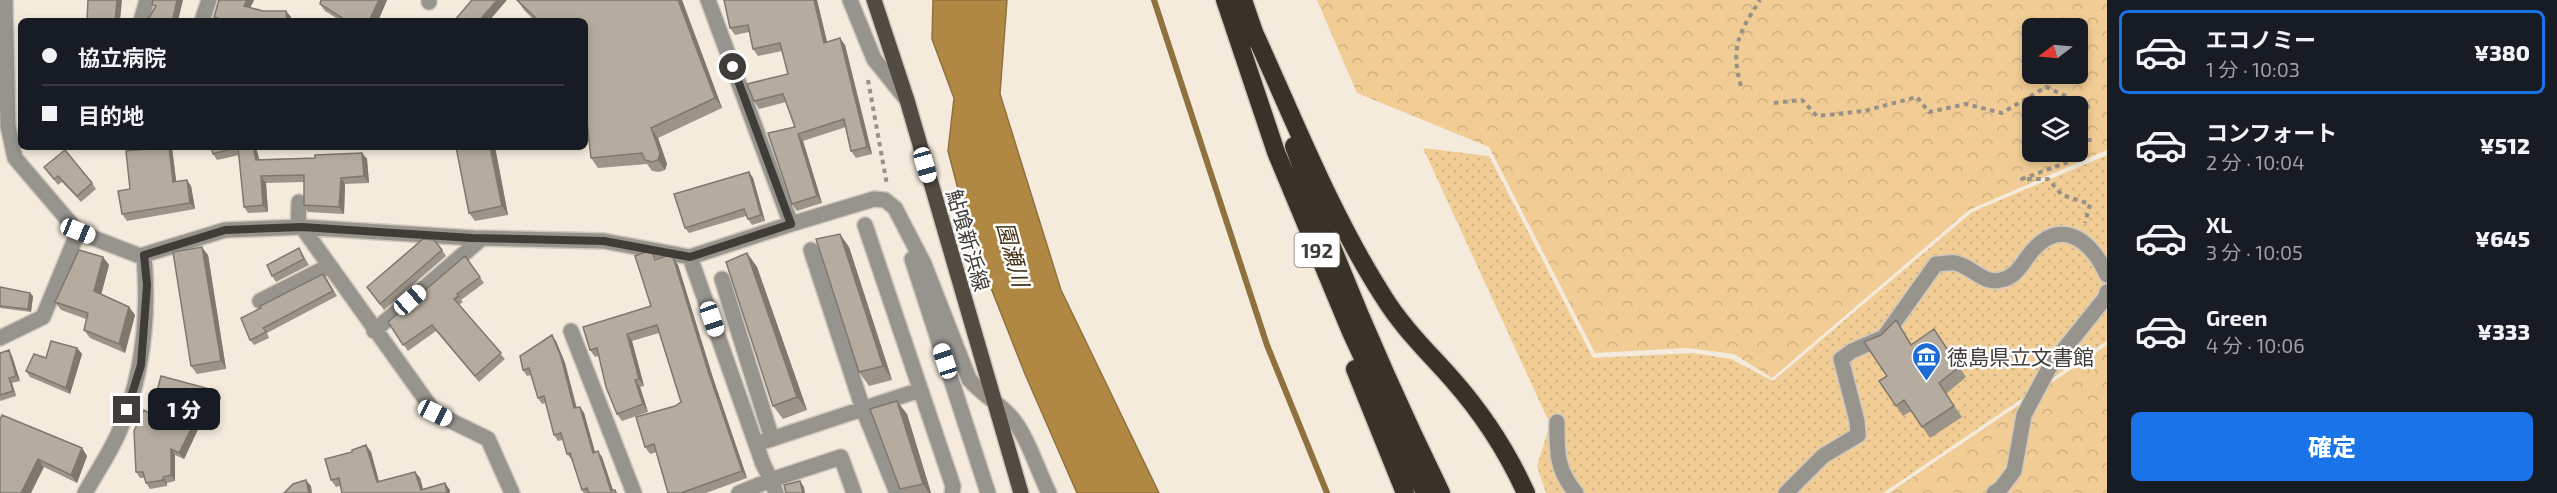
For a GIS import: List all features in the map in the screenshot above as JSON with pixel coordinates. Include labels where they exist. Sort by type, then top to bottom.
[{"type":"highway","name":"192","points":[[1225,0],[1276,152],[1351,333],[1425,493]]},
{"type":"highway","name":"192","points":[[1243,0],[1327,236],[1410,428],[1441,493]]},
{"type":"highway","points":[[1253,30],[1340,219],[1383,296],[1403,324],[1459,387],[1496,435],[1526,493]]},
{"type":"highway","points":[[1276,152],[1341,333],[1405,493]]},
{"type":"main road","name":"鮎喰新浜線","points":[[874,0],[907,100],[1021,493]]},
{"type":"street","points":[[4,0],[4,107],[15,158],[78,231],[140,256],[225,230],[300,227],[481,238],[604,241],[690,257],[874,199],[885,200],[896,208],[924,264],[969,379],[1017,426],[1048,493]]},
{"type":"street","points":[[142,18],[147,0]]},
{"type":"street","points":[[203,18],[209,0]]},
{"type":"street","points":[[708,0],[791,224]]},
{"type":"street","points":[[850,0],[874,59],[907,100]]},
{"type":"street","points":[[299,201],[300,227],[374,331],[435,413],[488,439],[512,493]]},
{"type":"street","points":[[896,208],[988,493]]},
{"type":"street","points":[[865,225],[953,486],[952,493]]},
{"type":"street","points":[[0,338],[43,317],[78,231]]},
{"type":"street","points":[[1786,493],[1823,456],[1858,435],[1857,421],[1842,359],[1852,351],[1884,337],[1936,264],[1956,263],[1990,281],[2000,281],[2013,276],[2033,249],[2048,237],[2065,234],[2081,239],[2101,261],[2107,275]]},
{"type":"street","points":[[374,331],[481,238]]},
{"type":"street","points":[[811,250],[863,409],[897,493]]},
{"type":"street","points":[[85,493],[119,432],[141,365],[147,285],[144,255]]},
{"type":"street","points":[[690,257],[773,487]]},
{"type":"street","points":[[260,302],[329,266]]},
{"type":"street","points":[[722,279],[772,439]]},
{"type":"street","points":[[1994,493],[2001,488],[2014,471],[2024,416],[2049,368],[2106,297],[2107,292]]},
{"type":"street","points":[[571,331],[634,493]]},
{"type":"street","points":[[756,444],[920,390]]},
{"type":"street","points":[[1557,422],[1557,459],[1565,479],[1576,493]]},
{"type":"street","points":[[739,493],[773,487],[841,457],[854,493]]},
{"type":"path","points":[[1742,86],[1735,65],[1739,32],[1760,0]]},
{"type":"path","points":[[2031,96],[2046,87],[2066,96]]},
{"type":"path","points":[[1774,103],[1802,100],[1817,116],[1864,111],[1917,96],[1929,112],[1966,104],[2002,113],[2022,101]]},
{"type":"path","points":[[2068,162],[2022,179],[2048,179],[2062,195],[2090,204],[2081,239]]},
{"type":"green space","points":[[1317,0],[2107,0],[2107,150],[2088,158],[2088,96],[2022,96],[2022,162],[2079,162],[1969,210],[1772,378],[1734,354],[1687,348],[1595,353],[1489,147],[1357,93]]},
{"type":"green space","points":[[1423,148],[1489,156],[1593,358],[1693,353],[1731,359],[1773,381],[1972,212],[2107,155],[2107,341],[1883,493],[1546,493],[1537,466],[1550,424]]},
{"type":"green space","points":[[2107,345],[2107,493],[1889,493]]},
{"type":"water","name":"園瀬川","points":[[933,0],[1007,0],[1000,94],[1061,290],[1159,493],[1077,493],[1025,374],[970,235],[948,151],[954,98],[932,39]]},
{"type":"building","points":[[88,0],[117,0],[115,18],[87,18]]},
{"type":"building","points":[[153,0],[177,0],[173,18],[149,18],[156,6],[152,4]]},
{"type":"building","points":[[219,0],[247,0],[244,6],[263,11],[286,11],[287,18],[217,18],[214,17]]},
{"type":"building","points":[[321,0],[379,0],[370,18],[342,18],[320,4]]},
{"type":"building","points":[[472,0],[497,0],[482,18],[457,18]]},
{"type":"building","points":[[517,0],[678,0],[715,98],[651,128],[660,153],[658,160],[652,162],[645,160],[642,153],[591,158],[588,131],[588,18],[536,18]]},
{"type":"building","points":[[724,0],[814,0],[824,43],[840,38],[867,147],[851,151],[844,119],[798,134],[817,196],[792,204],[768,133],[795,127],[783,94],[754,101],[747,84],[788,74],[780,43],[753,49],[748,25],[730,28]]},
{"type":"building","points":[[65,150],[92,183],[77,196],[58,176],[54,179],[44,167]]},
{"type":"building","points":[[169,150],[173,182],[187,180],[190,203],[122,214],[118,191],[130,189],[126,151]]},
{"type":"building","points":[[212,150],[227,150],[213,154]]},
{"type":"building","points":[[238,150],[254,150],[256,160],[315,158],[315,155],[362,153],[364,176],[341,178],[339,207],[304,205],[304,175],[261,176],[263,205],[244,207]]},
{"type":"building","points":[[457,150],[491,150],[502,206],[469,213]]},
{"type":"building","points":[[749,172],[761,215],[748,219],[744,209],[685,228],[674,194]]},
{"type":"building","points":[[840,234],[883,366],[859,372],[816,239]]},
{"type":"building","points":[[423,239],[434,240],[442,250],[380,304],[367,287]]},
{"type":"building","points":[[202,247],[221,361],[191,366],[173,252]]},
{"type":"building","points":[[299,248],[304,259],[272,276],[267,265]]},
{"type":"building","points":[[79,250],[103,257],[94,291],[129,307],[119,344],[84,330],[88,313],[55,302]]},
{"type":"building","points":[[646,252],[653,254],[655,260],[666,256],[673,257],[742,471],[681,493],[668,493],[654,444],[645,447],[636,417],[675,406],[681,402],[657,325],[627,334],[639,379],[635,380],[643,404],[617,414],[606,387],[597,348],[590,350],[583,327],[651,306],[635,256]]},
{"type":"building","points":[[747,253],[797,397],[773,406],[726,262]]},
{"type":"building","points":[[465,256],[480,277],[457,294],[459,296],[454,299],[501,353],[475,376],[432,325],[403,345],[388,322]]},
{"type":"building","points":[[323,274],[333,291],[263,328],[266,332],[250,340],[241,318]]},
{"type":"building","points":[[0,287],[30,293],[28,309],[0,306]]},
{"type":"building","name":"徳島県立文書館","points":[[1896,320],[1911,345],[1934,329],[1959,367],[1939,383],[1954,406],[1922,427],[1904,400],[1896,406],[1879,381],[1887,376],[1864,342],[1881,335]]},
{"type":"building","points":[[552,335],[561,357],[574,408],[580,407],[593,453],[598,451],[611,491],[615,490],[616,493],[589,493],[587,488],[582,490],[561,433],[554,435],[544,396],[538,398],[529,368],[523,370],[520,356]]},
{"type":"building","points":[[51,341],[77,348],[66,388],[26,371],[34,354],[46,358]]},
{"type":"building","points":[[9,350],[16,376],[9,378],[13,391],[0,395],[0,353]]},
{"type":"building","points":[[161,376],[217,391],[210,418],[198,415],[179,453],[171,449],[171,475],[163,477],[163,480],[146,483],[143,472],[136,472],[134,431],[144,410],[151,414]]},
{"type":"building","points":[[897,401],[923,484],[900,489],[870,409]]},
{"type":"building","points":[[2,415],[82,448],[71,475],[38,459],[21,493],[0,493],[0,420]]},
{"type":"building","points":[[366,445],[377,482],[415,472],[421,490],[445,483],[447,493],[342,493],[339,478],[331,480],[325,459],[352,452]]},
{"type":"building","points":[[306,480],[309,493],[284,493],[293,484]]},
{"type":"building","points":[[800,481],[803,493],[786,493],[784,485]]},
{"type":"waterway","points":[[1154,0],[1267,345],[1327,493]]},
{"type":"place","name":"徳島県立文書館","points":[[1926,382]]},
{"type":"route","points":[[127,410],[141,365],[147,285],[144,255],[225,230],[302,227],[472,238],[604,241],[690,257],[791,224],[733,67]]}]
